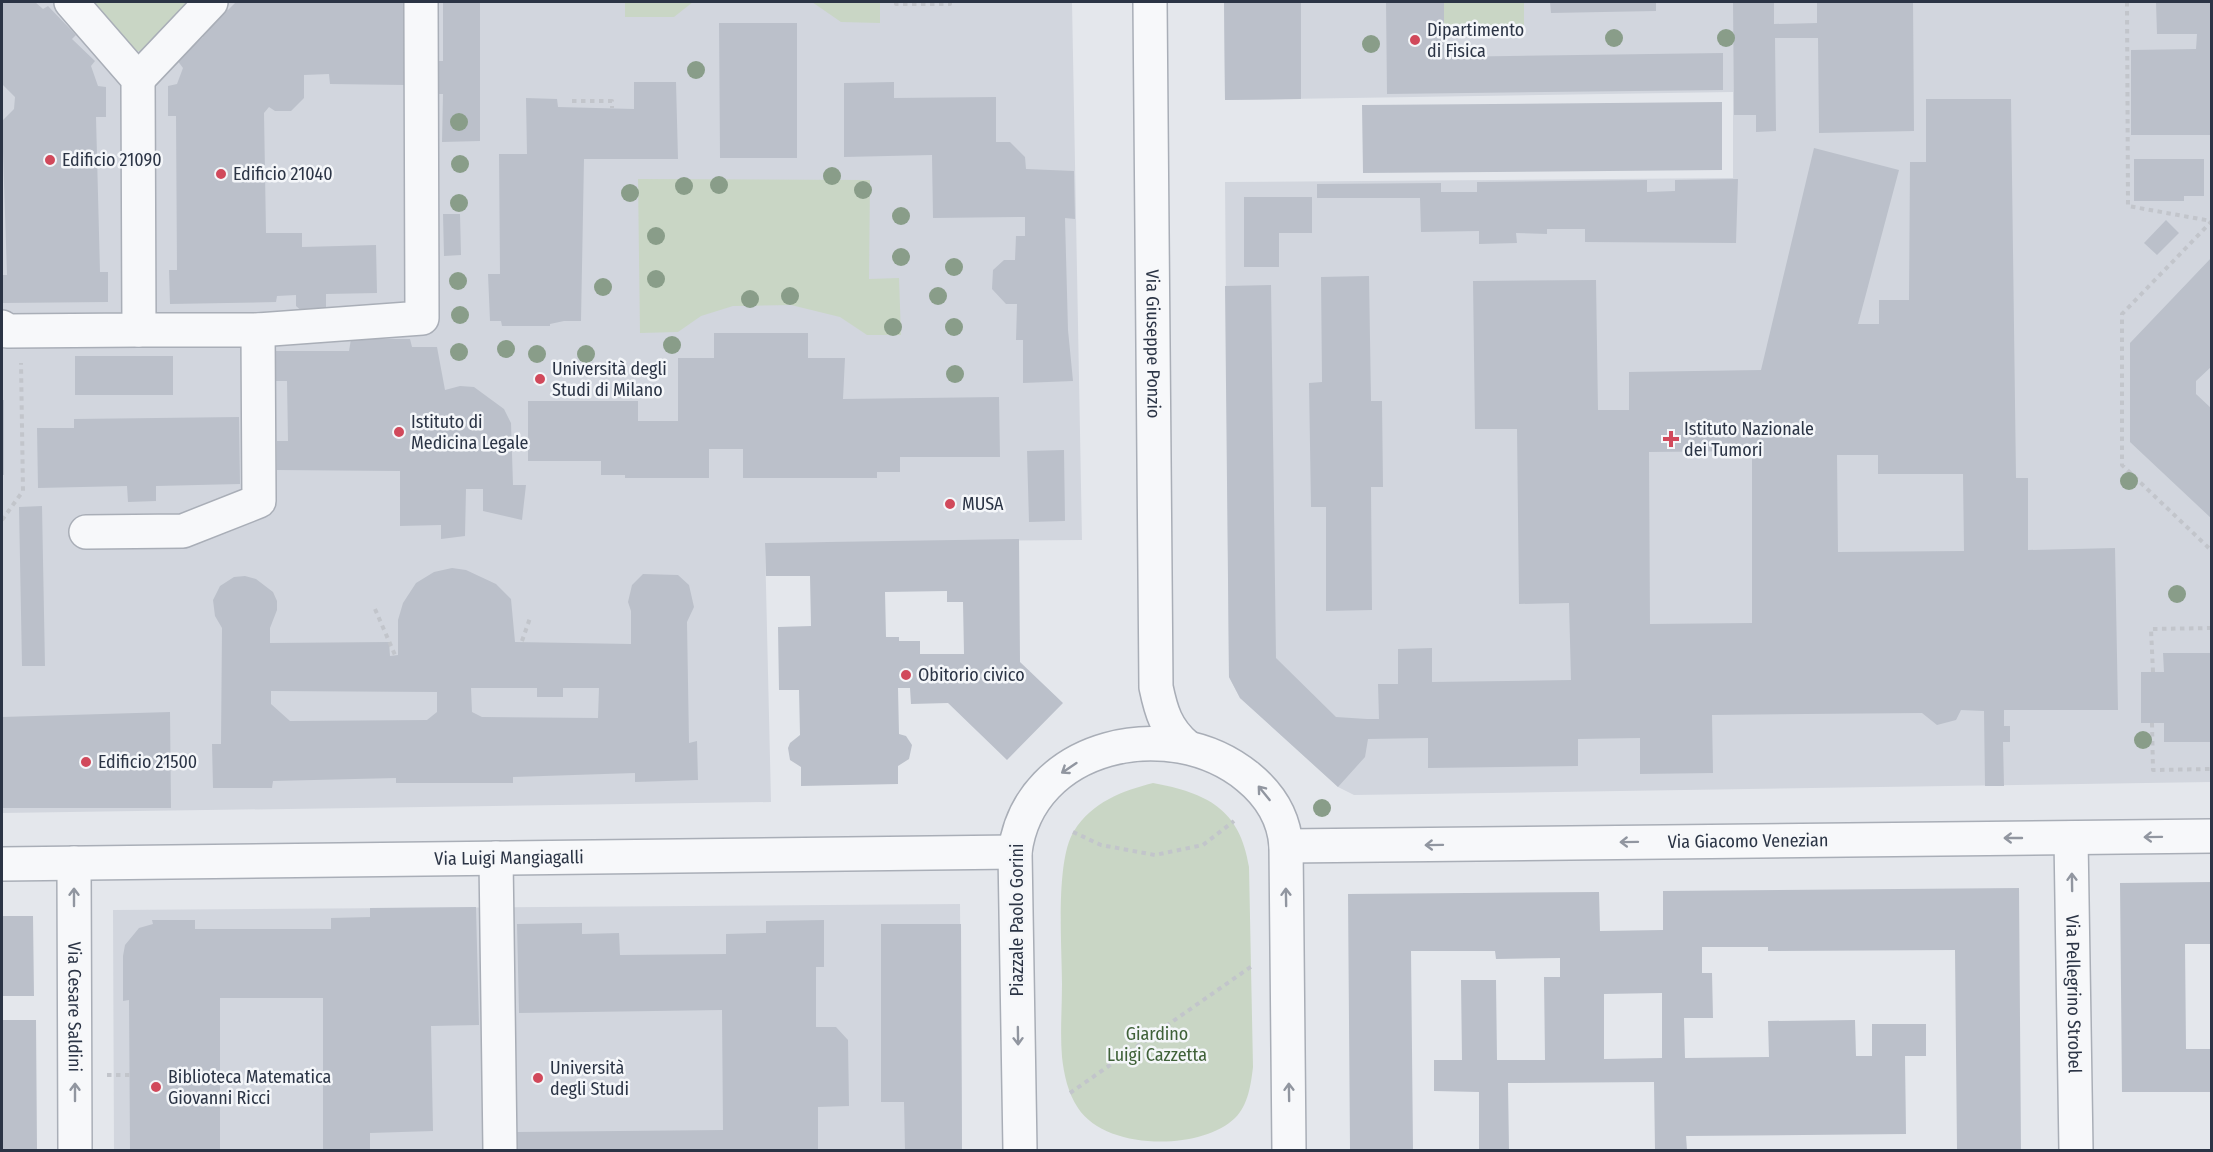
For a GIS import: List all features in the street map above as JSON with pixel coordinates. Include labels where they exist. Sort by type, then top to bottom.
[{"type":"street","points":[[70,2],[138,79],[139,330]]},
{"type":"street","points":[[138,79],[211,2]]},
{"type":"street","points":[[2,327],[7,331],[258,330],[422,318],[421,2]]},
{"type":"street","name":"Via Giuseppe Ponzio","points":[[1150,2],[1156,687]]},
{"type":"street","points":[[86,532],[183,531],[259,501],[258,330]]},
{"type":"street","points":[[1156,687],[1161,713],[1170,730],[1186,746]]},
{"type":"street","name":"Piazzale Paolo Gorini","points":[[1122,746],[1138,732],[1156,687]]},
{"type":"street","name":"Piazzale Paolo Gorini","points":[[1020,1150],[1015,852],[1022,821],[1043,790],[1080,761],[1122,746],[1160,742],[1210,753],[1236,768],[1259,786],[1272,803],[1283,825],[1286,846],[1289,1150]]},
{"type":"street","name":"Via Giacomo Venezian","points":[[1286,846],[2211,836]]},
{"type":"street","name":"Via Pellegrino Strobel","points":[[2071,838],[2076,1150]]},
{"type":"street","name":"Via Luigi Mangiagalli","points":[[2,864],[1015,852]]},
{"type":"street","points":[[496,858],[500,1150]]},
{"type":"street","name":"Via Cesare Saldini","points":[[74,863],[75,1150]]},
{"type":"path","points":[[896,2],[896,4],[950,4],[950,2]]},
{"type":"path","points":[[2127,2],[2128,206],[2211,221],[2122,314],[2122,465],[2211,551]]},
{"type":"path","points":[[572,102],[612,102],[612,108]]},
{"type":"path","points":[[2,520],[23,491],[21,356]]},
{"type":"path","points":[[375,609],[395,656]]},
{"type":"path","points":[[522,641],[530,618]]},
{"type":"path","points":[[2153,672],[2151,629],[2211,628]]},
{"type":"path","points":[[2152,723],[2153,770],[2211,770]]},
{"type":"path","points":[[1073,832],[1101,845],[1155,855],[1203,845],[1234,821]]},
{"type":"path","points":[[1070,1094],[1252,966]]},
{"type":"path","points":[[107,1075],[130,1075]]},
{"type":"path","points":[[220,1080],[230,1080]]},
{"type":"shaded area","name":"Università degli Studi di Milano","points":[[2,2],[1072,2],[1082,540],[765,543],[771,802],[2,813]]},
{"type":"shaded area","name":"Istituto Nazionale dei Tumori","points":[[1224,2],[2211,2],[2211,782],[1354,795],[1338,787],[1240,698],[1229,677],[1225,182],[1733,178],[1733,92],[1225,100]]},
{"type":"shaded area","name":"Università degli Studi","points":[[960,904],[962,1150],[114,1150],[113,910]]},
{"type":"green space","points":[[84,2],[195,2],[171,40],[136,52],[103,35]]},
{"type":"green space","points":[[625,2],[693,2],[674,17],[625,17]]},
{"type":"green space","points":[[812,2],[880,2],[880,23],[841,22]]},
{"type":"green space","points":[[1444,2],[1524,2],[1524,25],[1444,26]]},
{"type":"green space","points":[[638,179],[870,180],[869,279],[899,278],[901,335],[867,335],[840,317],[791,305],[733,306],[701,316],[678,332],[640,333]]},
{"type":"green space","name":"Giardino Luigi Cazzetta","points":[[1153,783],[1190,792],[1218,807],[1238,831],[1245,847],[1249,867],[1253,1067],[1248,1094],[1235,1118],[1220,1129],[1200,1136],[1178,1141],[1154,1142],[1131,1139],[1110,1132],[1091,1122],[1078,1108],[1065,1077],[1061,1039],[1061,905],[1064,862],[1068,845],[1081,821],[1099,805],[1119,794]]},
{"type":"building","name":"Edificio 21090","points":[[2,2],[35,2],[43,9],[48,6],[76,35],[72,39],[95,61],[91,66],[98,86],[106,87],[106,117],[96,117],[100,272],[108,272],[108,302],[2,303],[2,275],[7,275],[2,121],[14,109],[15,97],[2,84]]},
{"type":"building","name":"Edificio 21040","points":[[236,2],[405,2],[406,85],[330,84],[329,74],[304,75],[304,98],[291,111],[275,111],[269,107],[264,113],[266,233],[302,233],[302,247],[376,245],[377,293],[326,294],[326,312],[303,312],[296,306],[296,295],[277,296],[276,302],[170,304],[169,270],[177,270],[176,116],[168,116],[168,86],[177,84],[183,68],[177,60],[203,37],[197,32],[222,5],[228,10]]},
{"type":"building","points":[[443,2],[480,2],[480,141],[442,142],[443,94],[431,94],[431,61],[443,61]]},
{"type":"building","points":[[1224,2],[1301,2],[1301,99],[1225,100]]},
{"type":"building","name":"Dipartimento di Fisica","points":[[1386,2],[1444,2],[1444,57],[1723,53],[1723,90],[1387,94]]},
{"type":"building","name":"Dipartimento di Fisica","points":[[1550,2],[1656,2],[1656,11],[1551,13]]},
{"type":"building","points":[[1733,2],[1774,2],[1774,24],[1817,23],[1817,2],[1913,2],[1914,131],[1819,133],[1818,38],[1775,38],[1776,131],[1756,132],[1756,115],[1734,115]]},
{"type":"building","points":[[2156,2],[2212,2],[2212,135],[2131,135],[2131,50],[2196,49],[2197,34],[2157,34]]},
{"type":"building","points":[[719,23],[797,23],[797,158],[720,158]]},
{"type":"building","points":[[634,82],[676,82],[678,159],[584,159],[581,321],[564,321],[550,324],[550,326],[502,326],[501,321],[490,321],[488,274],[500,274],[499,154],[527,154],[526,98],[557,99],[558,107],[634,109]]},
{"type":"building","points":[[894,82],[894,98],[996,97],[996,142],[1010,142],[1025,157],[1026,169],[1074,171],[1075,219],[1065,218],[1068,330],[1073,381],[1023,383],[1023,340],[1016,340],[1017,304],[1006,304],[992,289],[993,270],[1004,260],[1015,260],[1016,236],[1025,236],[1025,217],[933,218],[932,155],[844,157],[844,83]]},
{"type":"building","points":[[1926,99],[2011,99],[2016,478],[2028,478],[2028,550],[2115,548],[2118,710],[2004,710],[2004,726],[2010,726],[2010,742],[2003,742],[2004,786],[1985,786],[1984,711],[1961,710],[1956,720],[1937,725],[1922,713],[1712,715],[1713,773],[1640,774],[1640,738],[1578,739],[1578,766],[1428,768],[1428,738],[1368,739],[1365,757],[1338,787],[1240,698],[1229,677],[1225,286],[1271,285],[1276,658],[1336,717],[1379,719],[1378,684],[1398,684],[1398,649],[1432,648],[1432,682],[1571,680],[1569,603],[1519,604],[1517,429],[1475,429],[1473,281],[1596,280],[1598,410],[1629,410],[1629,372],[1761,370],[1814,148],[1899,170],[1858,324],[1879,324],[1879,300],[1909,300],[1910,162],[1926,162]],"holes":[[[1752,451],[1752,623],[1650,624],[1649,452]],[[1837,455],[1878,455],[1878,474],[1963,474],[1964,551],[1838,552]]]},
{"type":"building","points":[[1722,102],[1722,170],[1363,173],[1362,105]]},
{"type":"building","points":[[2134,159],[2204,159],[2204,196],[2184,196],[2184,201],[2134,201]]},
{"type":"building","points":[[1738,179],[1736,243],[1585,242],[1585,229],[1547,229],[1547,234],[1516,233],[1517,243],[1479,244],[1479,231],[1421,232],[1420,198],[1317,198],[1317,184],[1441,183],[1441,192],[1477,192],[1477,182],[1647,180],[1647,192],[1675,191],[1675,180]]},
{"type":"building","points":[[1244,197],[1312,197],[1312,233],[1279,233],[1279,267],[1244,267]]},
{"type":"building","points":[[443,214],[460,214],[461,255],[444,256]]},
{"type":"building","points":[[2166,220],[2179,233],[2157,255],[2144,243]]},
{"type":"building","points":[[2212,257],[2212,366],[2196,381],[2196,394],[2212,409],[2212,519],[2130,442],[2130,343]]},
{"type":"building","points":[[1369,276],[1371,401],[1382,401],[1383,487],[1371,487],[1372,610],[1326,611],[1326,507],[1311,507],[1309,383],[1322,382],[1321,277]]},
{"type":"building","points":[[714,333],[808,333],[808,358],[845,358],[843,399],[999,397],[1000,457],[900,457],[900,472],[877,472],[877,478],[743,478],[743,449],[709,449],[709,478],[625,478],[625,475],[601,475],[601,461],[528,461],[528,401],[638,401],[638,421],[678,421],[678,358],[714,358]]},
{"type":"building","name":"Istituto di Medicina Legale","points":[[351,339],[410,339],[412,347],[437,347],[445,390],[460,386],[474,387],[504,409],[511,423],[513,485],[526,485],[522,520],[483,511],[483,489],[466,489],[465,536],[441,539],[441,525],[400,526],[400,471],[277,470],[277,441],[288,441],[287,381],[276,381],[276,351],[349,351]]},
{"type":"building","points":[[75,356],[173,356],[173,395],[75,395]]},
{"type":"building","points":[[2,400],[4,400],[4,475],[2,475]]},
{"type":"building","points":[[239,417],[240,484],[156,486],[156,501],[128,502],[127,486],[38,488],[37,428],[74,428],[74,419]]},
{"type":"building","points":[[1064,450],[1065,521],[1029,522],[1027,451]]},
{"type":"building","points":[[42,506],[45,666],[22,666],[19,507]]},
{"type":"building","name":"Obitorio civico","points":[[1019,539],[1020,662],[1063,703],[1007,760],[948,703],[911,704],[910,688],[898,688],[899,734],[906,736],[912,745],[909,759],[898,766],[898,784],[801,786],[801,767],[790,760],[788,748],[790,743],[800,735],[799,690],[779,690],[778,627],[811,626],[810,576],[766,576],[765,543]],"holes":[[[947,591],[947,602],[963,602],[964,654],[920,654],[920,641],[899,641],[899,637],[886,637],[885,592]]]},
{"type":"building","points":[[452,568],[466,570],[496,584],[511,599],[515,642],[631,644],[631,611],[628,602],[632,585],[643,574],[678,575],[689,585],[694,607],[687,622],[689,743],[697,741],[698,780],[635,782],[635,773],[513,777],[513,783],[396,783],[396,778],[273,781],[272,788],[213,788],[212,744],[221,744],[222,628],[215,616],[213,600],[220,586],[234,577],[245,576],[256,579],[273,592],[277,601],[277,610],[270,628],[270,643],[389,642],[390,656],[398,655],[398,620],[403,603],[416,583],[434,572]],"holes":[[[471,688],[537,688],[537,697],[563,697],[563,688],[599,688],[598,718],[482,717],[472,712]],[[271,691],[437,692],[437,712],[427,720],[290,721],[271,704]]]},
{"type":"building","points":[[2163,653],[2212,653],[2212,742],[2164,742],[2164,723],[2141,723],[2141,672],[2164,672]]},
{"type":"building","name":"Edificio 21500","points":[[170,712],[171,808],[2,808],[2,717]]},
{"type":"building","points":[[2212,882],[2212,944],[2185,944],[2186,1049],[2212,1049],[2212,1092],[2122,1092],[2120,883]]},
{"type":"building","points":[[2019,888],[2021,1150],[1957,1150],[1955,950],[1768,951],[1768,947],[1702,947],[1702,973],[1712,973],[1713,1018],[1684,1018],[1685,1058],[1769,1057],[1768,1021],[1855,1020],[1856,1056],[1872,1056],[1872,1024],[1926,1024],[1926,1056],[1905,1056],[1906,1134],[1686,1136],[1687,1150],[1655,1150],[1654,1082],[1508,1083],[1509,1150],[1479,1150],[1479,1092],[1434,1091],[1434,1060],[1462,1060],[1461,980],[1496,980],[1497,1060],[1545,1060],[1544,977],[1560,977],[1560,958],[1496,959],[1495,951],[1411,951],[1413,1150],[1350,1150],[1348,894],[1599,892],[1600,931],[1663,930],[1663,891]],"holes":[[[1662,993],[1662,1058],[1604,1059],[1604,994]]]},
{"type":"building","points":[[476,907],[479,1025],[431,1026],[433,1131],[370,1133],[370,1150],[323,1150],[323,998],[220,998],[220,1150],[130,1150],[129,1000],[123,1001],[123,956],[125,945],[139,928],[153,924],[152,920],[195,920],[195,929],[331,929],[331,918],[370,917],[370,908]]},
{"type":"building","points":[[2,916],[33,916],[34,996],[2,996]]},
{"type":"building","points":[[824,920],[824,967],[816,967],[816,1027],[836,1027],[848,1040],[849,1106],[818,1107],[818,1150],[518,1150],[517,1132],[723,1130],[722,1010],[519,1013],[517,924],[582,923],[582,934],[619,933],[620,955],[726,954],[726,934],[766,933],[766,921]]},
{"type":"building","points":[[881,924],[961,924],[962,1150],[905,1150],[904,1102],[881,1102]]},
{"type":"building","points":[[2,1020],[36,1020],[37,1150],[2,1150]]},
{"type":"place","name":"Dipartimento di Fisica","points":[[1415,40]]},
{"type":"place","name":"Edificio 21090","points":[[50,160]]},
{"type":"place","name":"Edificio 21040","points":[[221,174]]},
{"type":"place","name":"Università degli Studi di Milano","points":[[540,379]]},
{"type":"place","name":"Istituto di Medicina Legale","points":[[399,432]]},
{"type":"place","name":"Istituto Nazionale dei Tumori","points":[[1671,439]]},
{"type":"place","name":"MUSA","points":[[950,504]]},
{"type":"place","name":"Obitorio civico","points":[[906,675]]},
{"type":"place","name":"Edificio 21500","points":[[86,762]]},
{"type":"place","name":"Università degli Studi","points":[[538,1078]]},
{"type":"place","name":"Biblioteca Matematica Giovanni Ricci","points":[[156,1087]]}]
